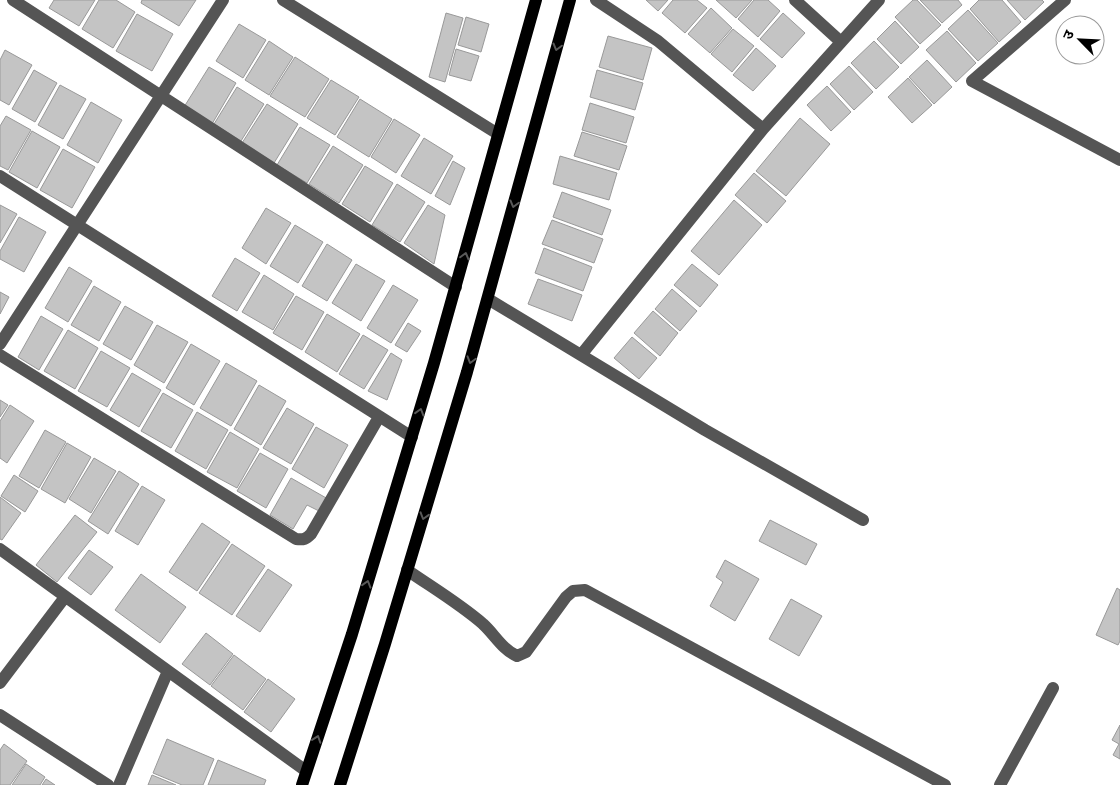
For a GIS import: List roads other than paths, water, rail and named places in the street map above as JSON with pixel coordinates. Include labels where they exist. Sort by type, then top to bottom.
[{"type":"main road","points":[[302,785],[352,634],[412,437],[536,0]]},
{"type":"main road","points":[[340,785],[408,570],[467,372],[570,0]]},
{"type":"street","points":[[13,0],[456,287]]},
{"type":"street","points":[[0,344],[223,0]]},
{"type":"street","points":[[283,0],[498,134]]},
{"type":"street","points":[[596,0],[658,41],[763,130]]},
{"type":"street","points":[[795,0],[841,42]]},
{"type":"street","points":[[581,355],[763,130],[879,0]]},
{"type":"street","points":[[1065,0],[972,81],[1120,160]]},
{"type":"street","points":[[0,176],[412,437]]},
{"type":"street","points":[[488,299],[705,430],[863,520]]},
{"type":"street","points":[[0,355],[296,539],[302,540],[311,534],[379,417]]},
{"type":"street","points":[[2,555],[65,597],[306,771]]},
{"type":"street","points":[[408,570],[465,610],[484,625],[508,652],[517,656],[526,652],[566,597],[573,591],[585,590],[946,785]]},
{"type":"street","points":[[0,683],[65,597]]},
{"type":"street","points":[[119,785],[168,671]]},
{"type":"street","points":[[1000,785],[1053,688]]},
{"type":"street","points":[[0,715],[108,785]]}]
